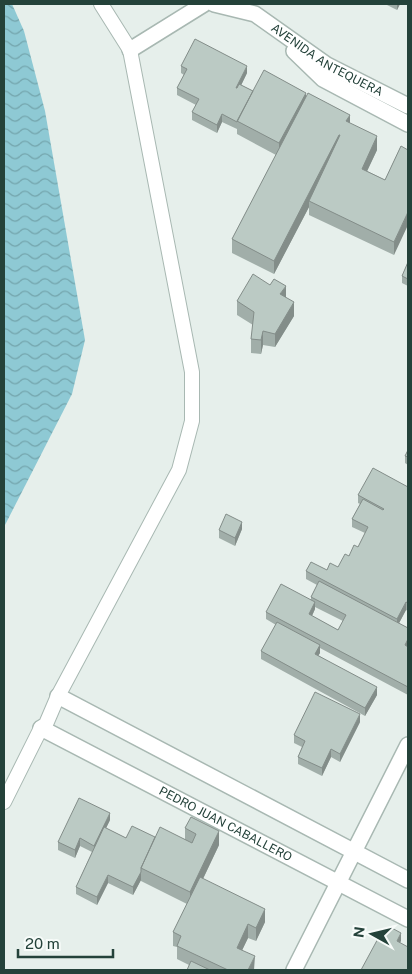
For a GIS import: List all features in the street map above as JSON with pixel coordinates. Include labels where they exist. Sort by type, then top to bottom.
[{"type":"street","points":[[130,50],[204,4]]},
{"type":"street","points":[[214,4],[258,9]]},
{"type":"street","name":"AVENIDA ANTEQUERA","points":[[258,9],[327,65],[408,106]]},
{"type":"street","name":"AVENIDA ANTEQUERA","points":[[258,9],[323,79],[408,124]]},
{"type":"street","points":[[58,696],[408,880]]},
{"type":"street","name":"PEDRO JUAN CABALLERO","points":[[41,728],[408,919]]},
{"type":"street","points":[[294,970],[408,745]]},
{"type":"lane","points":[[4,802],[41,728],[46,724],[58,696],[179,470],[192,421],[192,372],[130,50],[101,4]]},
{"type":"water","points":[[4,4],[12,4],[24,31],[45,111],[85,340],[72,394],[4,527]]},
{"type":"building","points":[[195,39],[247,66],[236,88],[239,84],[253,91],[237,122],[222,114],[217,125],[192,112],[199,99],[177,88],[187,69],[181,66]]},
{"type":"building","points":[[264,70],[306,93],[279,143],[237,121]]},
{"type":"building","points":[[308,93],[350,115],[346,121],[377,136],[362,169],[385,180],[401,146],[408,150],[408,212],[394,242],[309,201],[340,135],[274,261],[232,239]]},
{"type":"building","points":[[408,262],[408,279],[402,276]]},
{"type":"building","points":[[253,274],[270,285],[274,279],[286,286],[280,294],[294,302],[275,334],[263,331],[261,340],[251,339],[254,312],[237,301]]},
{"type":"building","points":[[373,468],[408,487],[408,603],[406,602],[397,619],[306,571],[311,562],[327,570],[330,563],[338,567],[345,554],[349,556],[354,545],[358,547],[368,527],[352,519],[363,499],[384,509],[358,495]]},
{"type":"building","points":[[226,514],[242,522],[235,538],[219,530]]},
{"type":"building","points":[[319,581],[408,628],[408,639],[405,645],[408,647],[408,687],[266,612],[281,584],[315,602],[309,614],[338,630],[346,615],[311,597]]},
{"type":"building","points":[[277,622],[320,645],[315,654],[377,687],[365,708],[261,651]]},
{"type":"building","points":[[315,692],[360,714],[340,754],[331,749],[322,768],[298,757],[305,741],[294,735]]},
{"type":"building","points":[[79,798],[110,813],[94,846],[80,838],[75,850],[58,842]]},
{"type":"building","points":[[191,817],[219,831],[190,892],[141,868],[160,827],[192,843],[196,834],[185,828]]},
{"type":"building","points":[[132,826],[155,837],[133,887],[108,875],[97,897],[76,887],[104,827],[126,838]]},
{"type":"building","points":[[200,877],[265,909],[256,928],[248,924],[237,948],[255,956],[248,970],[228,970],[177,946],[181,936],[173,932]]},
{"type":"building","points":[[390,927],[401,933],[397,941],[408,947],[408,970],[361,970],[381,933],[386,935]]},
{"type":"building","points":[[191,961],[210,970],[187,970]]}]
